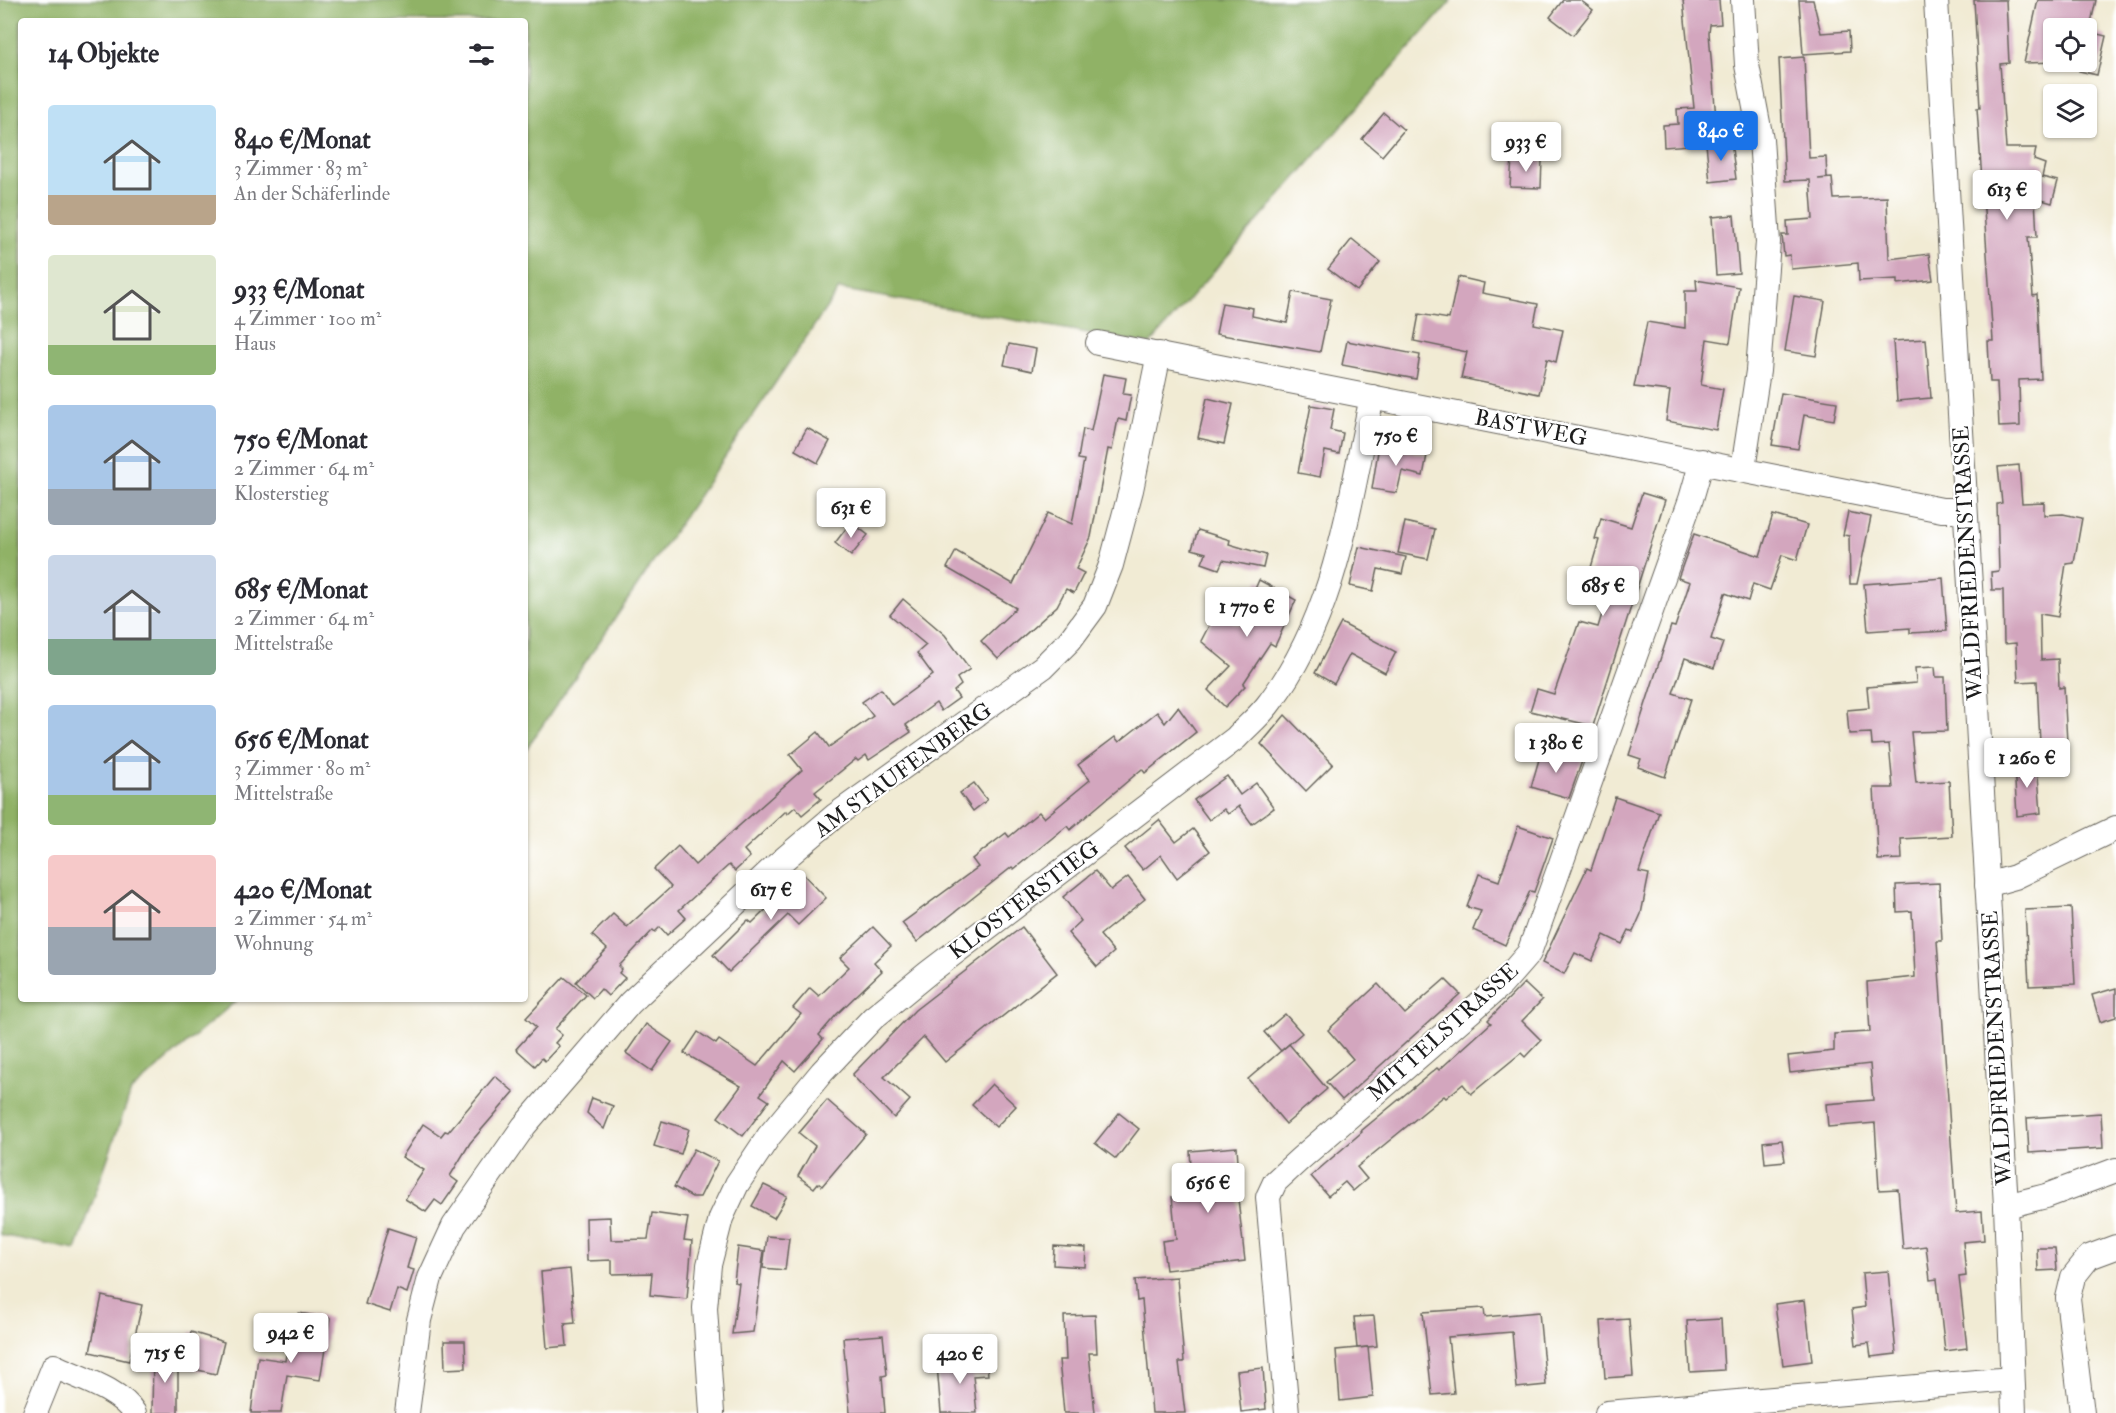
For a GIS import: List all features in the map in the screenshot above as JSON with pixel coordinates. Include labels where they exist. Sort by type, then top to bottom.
[{"type":"street","points":[[1743,0],[1747,66],[1761,139],[1768,242],[1758,371],[1743,469]]},
{"type":"street","name":"WALDFRIEDENSTRASSE","points":[[1936,0],[2006,1206],[2014,1413]]},
{"type":"street","name":"BASTWEG","points":[[1098,343],[1942,510],[1964,510]]},
{"type":"street","name":"AM STAUFENBERG","points":[[407,1413],[419,1320],[430,1278],[454,1226],[524,1126],[630,1003],[770,871],[836,815],[1043,667],[1070,640],[1083,623],[1095,606],[1112,566],[1122,530],[1160,354]]},
{"type":"street","name":"KLOSTERSTIEG","points":[[712,1413],[705,1308],[709,1265],[722,1218],[737,1184],[769,1136],[822,1072],[873,1018],[928,973],[1236,738],[1269,703],[1294,667],[1329,590],[1372,397]]},
{"type":"street","name":"MITTELSTRASSE","points":[[1287,1413],[1268,1197],[1275,1182],[1291,1167],[1501,985],[1529,953],[1683,522],[1702,461]]},
{"type":"street","points":[[1987,885],[2015,878],[2116,828]]},
{"type":"street","points":[[2006,1206],[2046,1196],[2116,1170]]},
{"type":"street","points":[[2082,1413],[2068,1298],[2073,1277],[2089,1257],[2116,1246]]},
{"type":"street","points":[[35,1413],[54,1366],[114,1395],[129,1406],[134,1413]]},
{"type":"street","points":[[1607,1413],[2012,1379]]},
{"type":"green space","points":[[0,0],[1452,0],[1150,344],[839,289],[528,747],[528,18],[18,18],[18,1002],[235,1002],[131,1091],[76,1250],[0,1235]]},
{"type":"building","points":[[1563,0],[1580,0],[1593,10],[1573,35],[1550,17]]},
{"type":"building","points":[[1683,0],[1719,0],[1721,24],[1710,25],[1709,33],[1718,143],[1664,147],[1663,125],[1678,124],[1677,109],[1694,108]]},
{"type":"building","points":[[1799,0],[1813,0],[1821,33],[1849,31],[1850,51],[1803,54]]},
{"type":"building","points":[[1974,0],[2006,0],[2009,63],[2000,64],[2006,148],[2036,148],[2034,160],[2045,164],[2042,177],[2058,181],[2052,203],[2035,198],[2037,237],[2028,237],[2033,296],[2037,295],[2041,379],[2019,380],[2020,426],[1999,427],[1997,382],[1990,382],[1988,341],[1993,341],[1977,108],[1980,108]]},
{"type":"building","points":[[2038,0],[2096,0],[2092,18],[2043,18],[2043,62],[2024,63]]},
{"type":"building","points":[[2097,34],[2106,36],[2097,75],[2084,72],[2097,72]]},
{"type":"building","points":[[1804,57],[1809,158],[1826,157],[1827,178],[1818,179],[1832,178],[1834,199],[1887,197],[1889,259],[1929,254],[1933,280],[1898,284],[1898,279],[1859,281],[1858,263],[1791,269],[1790,255],[1784,256],[1782,235],[1788,235],[1787,221],[1813,219],[1810,180],[1785,181],[1779,59]]},
{"type":"building","points":[[1384,113],[1404,130],[1382,156],[1362,139]]},
{"type":"building","points":[[1731,141],[1736,179],[1710,182],[1706,144]]},
{"type":"building","points":[[1512,158],[1542,159],[1541,188],[1510,187]]},
{"type":"building","points":[[1734,215],[1739,273],[1716,275],[1712,217]]},
{"type":"building","points":[[1352,239],[1380,262],[1357,291],[1328,269]]},
{"type":"building","points":[[1458,277],[1484,283],[1482,293],[1538,304],[1534,324],[1563,330],[1556,362],[1547,359],[1539,394],[1461,378],[1467,352],[1414,341],[1419,314],[1449,319]]},
{"type":"building","points":[[1696,280],[1739,287],[1730,343],[1707,339],[1701,385],[1723,389],[1716,430],[1666,421],[1670,391],[1634,387],[1647,322],[1685,328],[1685,291],[1697,291]]},
{"type":"building","points":[[1293,292],[1331,299],[1320,352],[1216,334],[1222,303],[1253,308],[1252,316],[1287,323]]},
{"type":"building","points":[[1794,296],[1825,301],[1816,356],[1785,351]]},
{"type":"building","points":[[1926,339],[1931,398],[1897,401],[1893,341]]},
{"type":"building","points":[[1347,341],[1420,355],[1416,379],[1342,365]]},
{"type":"building","points":[[1009,344],[1036,349],[1032,371],[1004,365]]},
{"type":"building","points":[[1103,374],[1126,378],[1123,394],[1131,395],[1126,421],[1118,419],[1112,450],[1108,449],[1091,537],[1076,569],[1084,573],[1074,593],[1066,589],[1057,606],[998,659],[981,641],[1016,608],[947,568],[956,551],[1013,584],[1048,513],[1072,524],[1084,460],[1078,459],[1083,429],[1091,431]]},
{"type":"building","points":[[1781,393],[1837,402],[1834,420],[1804,415],[1798,449],[1772,445]]},
{"type":"building","points":[[1207,398],[1233,404],[1224,444],[1198,438]]},
{"type":"building","points":[[1311,405],[1334,409],[1330,430],[1343,433],[1339,454],[1325,451],[1320,477],[1298,473]]},
{"type":"building","points":[[807,428],[830,441],[818,463],[795,450]]},
{"type":"building","points":[[1379,445],[1427,455],[1423,476],[1402,471],[1397,493],[1372,489]]},
{"type":"building","points":[[2019,465],[2022,503],[2044,502],[2044,515],[2063,514],[2082,518],[2074,563],[2066,564],[2058,617],[2040,614],[2041,660],[2058,659],[2059,688],[2064,687],[2068,761],[2041,763],[2037,681],[2018,682],[2016,643],[2004,644],[2003,590],[1992,590],[1991,572],[1999,571],[1997,504],[2002,503],[1998,467]]},
{"type":"building","points":[[1642,493],[1665,500],[1593,726],[1530,711],[1537,689],[1554,694],[1579,622],[1598,627],[1613,578],[1590,571],[1599,540],[1595,539],[1601,518],[1631,527]]},
{"type":"building","points":[[1848,512],[1871,517],[1857,584],[1850,584],[1849,536],[1843,535]]},
{"type":"building","points":[[1773,515],[1807,525],[1797,560],[1782,555],[1770,590],[1753,584],[1748,601],[1725,593],[1711,639],[1723,643],[1714,668],[1685,658],[1673,693],[1691,699],[1665,777],[1638,767],[1641,759],[1629,755],[1671,626],[1675,627],[1690,582],[1678,578],[1694,534],[1760,556]]},
{"type":"building","points":[[851,522],[868,535],[851,556],[835,543]]},
{"type":"building","points":[[1405,522],[1435,529],[1428,559],[1398,553]]},
{"type":"building","points":[[1198,530],[1230,540],[1229,544],[1266,555],[1263,568],[1223,560],[1219,569],[1202,563],[1206,553],[1192,549]]},
{"type":"building","points":[[1359,547],[1406,557],[1402,574],[1378,569],[1373,591],[1350,586]]},
{"type":"building","points":[[1943,578],[1947,631],[1910,633],[1910,628],[1868,631],[1864,584]]},
{"type":"building","points":[[1259,580],[1296,600],[1275,646],[1270,643],[1243,684],[1245,686],[1225,707],[1208,690],[1231,666],[1201,641],[1215,614],[1239,625]]},
{"type":"building","points":[[903,599],[945,635],[970,669],[957,678],[961,685],[954,691],[959,698],[941,711],[936,703],[906,725],[911,732],[869,760],[866,755],[858,761],[856,759],[815,792],[821,799],[802,815],[795,807],[787,814],[786,811],[744,850],[750,857],[735,871],[729,865],[679,910],[686,918],[667,935],[660,927],[655,932],[653,930],[619,966],[622,969],[619,973],[625,978],[608,996],[601,989],[593,998],[576,982],[607,949],[592,935],[613,914],[627,927],[671,887],[654,869],[678,846],[695,865],[802,770],[790,755],[818,732],[829,747],[873,716],[862,702],[881,689],[892,705],[933,675],[917,653],[926,645],[890,615]]},
{"type":"building","points":[[1341,623],[1396,652],[1385,673],[1350,654],[1334,684],[1315,673]]},
{"type":"building","points":[[1935,667],[1936,677],[1945,677],[1947,731],[1911,732],[1916,783],[1949,781],[1952,836],[1901,839],[1902,859],[1878,860],[1874,788],[1893,788],[1889,744],[1872,745],[1871,733],[1849,734],[1847,710],[1869,708],[1867,687],[1916,683],[1915,668]]},
{"type":"building","points":[[1178,707],[1196,732],[1145,773],[1142,769],[1070,830],[1067,826],[917,942],[902,923],[978,867],[972,859],[1006,833],[1009,837],[1039,812],[1044,818],[1090,780],[1078,765],[1115,737],[1119,742],[1157,712],[1165,723]]},
{"type":"building","points":[[1285,715],[1333,764],[1306,791],[1261,744]]},
{"type":"building","points":[[1542,749],[1582,761],[1569,798],[1531,787]]},
{"type":"building","points":[[2037,763],[2041,813],[2017,816],[2014,765]]},
{"type":"building","points":[[1227,776],[1240,795],[1256,783],[1274,808],[1252,824],[1239,806],[1228,814],[1224,809],[1209,820],[1194,800]]},
{"type":"building","points":[[974,783],[987,800],[973,811],[960,793]]},
{"type":"building","points":[[1615,797],[1659,812],[1639,872],[1649,874],[1641,914],[1633,932],[1629,930],[1622,944],[1604,935],[1592,961],[1575,953],[1564,974],[1542,963],[1587,868],[1591,870]]},
{"type":"building","points":[[1159,820],[1176,842],[1193,829],[1210,851],[1177,878],[1161,855],[1143,870],[1125,848]]},
{"type":"building","points":[[1518,826],[1553,838],[1534,892],[1530,891],[1505,945],[1473,930],[1481,911],[1467,907],[1479,874],[1499,881]]},
{"type":"building","points":[[1095,871],[1111,890],[1128,877],[1145,899],[1100,935],[1114,952],[1097,967],[1068,933],[1081,921],[1063,897]]},
{"type":"building","points":[[803,874],[826,898],[798,925],[788,915],[729,972],[713,955],[748,920],[752,923]]},
{"type":"building","points":[[1939,883],[1942,941],[1937,941],[1956,1213],[1982,1211],[1984,1240],[1963,1242],[1966,1276],[1959,1277],[1967,1348],[1945,1351],[1937,1279],[1930,1280],[1926,1246],[1903,1249],[1898,1189],[1879,1190],[1875,1123],[1828,1127],[1826,1104],[1873,1100],[1870,1064],[1790,1073],[1788,1056],[1834,1051],[1834,1034],[1870,1032],[1867,982],[1915,977],[1912,911],[1897,912],[1896,885]]},
{"type":"building","points":[[2071,908],[2075,984],[2029,986],[2025,910]]},
{"type":"building","points":[[873,927],[891,946],[874,962],[882,971],[837,1014],[819,1035],[823,1039],[795,1071],[784,1061],[760,1095],[769,1101],[743,1136],[718,1117],[741,1086],[684,1053],[698,1032],[716,1044],[719,1040],[757,1066],[801,1014],[793,1008],[810,988],[819,996],[849,967],[840,958]]},
{"type":"building","points":[[1022,927],[1057,973],[945,1062],[924,1037],[884,1077],[910,1100],[894,1118],[852,1075],[915,1010]]},
{"type":"building","points":[[564,977],[586,995],[555,1029],[562,1035],[555,1043],[559,1046],[545,1061],[542,1058],[535,1066],[516,1049],[536,1027],[526,1018]]},
{"type":"building","points":[[1445,979],[1460,994],[1342,1100],[1326,1082],[1353,1059],[1328,1030],[1378,984],[1405,1014]]},
{"type":"building","points":[[1524,983],[1542,1000],[1522,1021],[1541,1040],[1525,1057],[1521,1053],[1471,1094],[1463,1084],[1446,1098],[1444,1096],[1357,1167],[1367,1179],[1353,1191],[1345,1182],[1328,1196],[1311,1176],[1437,1068],[1439,1070],[1491,1023],[1488,1020]]},
{"type":"building","points":[[2116,988],[2116,1017],[2100,1022],[2092,995]]},
{"type":"building","points":[[1285,1014],[1302,1033],[1281,1051],[1264,1032]]},
{"type":"building","points":[[646,1024],[672,1042],[652,1071],[626,1053]]},
{"type":"building","points":[[1289,1044],[1327,1089],[1286,1124],[1248,1079]]},
{"type":"building","points":[[495,1076],[514,1092],[470,1143],[450,1176],[458,1182],[442,1205],[435,1200],[426,1212],[405,1199],[424,1170],[402,1157],[423,1124],[441,1136],[445,1131],[448,1132]]},
{"type":"building","points":[[992,1084],[1016,1106],[996,1127],[972,1105]]},
{"type":"building","points":[[592,1098],[613,1106],[604,1129],[587,1113]]},
{"type":"building","points":[[827,1100],[866,1134],[822,1186],[818,1183],[814,1188],[798,1176],[815,1146],[799,1133]]},
{"type":"building","points":[[1119,1113],[1139,1129],[1116,1159],[1095,1143]]},
{"type":"building","points":[[2101,1113],[2103,1148],[2029,1153],[2027,1118]]},
{"type":"building","points":[[662,1121],[689,1129],[681,1154],[654,1146]]},
{"type":"building","points":[[1782,1140],[1785,1161],[1765,1163],[1763,1142]]},
{"type":"building","points":[[1237,1147],[1240,1190],[1237,1190],[1245,1261],[1166,1270],[1162,1241],[1176,1239],[1172,1197],[1193,1195],[1190,1151]]},
{"type":"building","points":[[694,1149],[718,1161],[700,1197],[692,1197],[674,1187]]},
{"type":"building","points":[[764,1185],[787,1196],[774,1218],[752,1206]]},
{"type":"building","points":[[652,1213],[688,1218],[684,1240],[692,1241],[687,1299],[650,1295],[652,1273],[612,1274],[612,1260],[587,1261],[586,1218],[610,1217],[611,1240],[648,1239]]},
{"type":"building","points":[[388,1228],[416,1237],[407,1268],[414,1270],[407,1293],[397,1289],[390,1312],[365,1304]]},
{"type":"building","points":[[767,1236],[789,1238],[785,1270],[763,1268]]},
{"type":"building","points":[[1054,1246],[1086,1248],[1085,1267],[1053,1265]]},
{"type":"building","points":[[738,1247],[764,1251],[753,1332],[732,1334],[739,1283],[734,1282]]},
{"type":"building","points":[[2037,1248],[2055,1248],[2057,1270],[2038,1271]]},
{"type":"building","points":[[570,1269],[575,1323],[565,1324],[567,1346],[547,1348],[541,1272]]},
{"type":"building","points":[[1888,1271],[1896,1354],[1871,1357],[1869,1343],[1856,1345],[1852,1309],[1865,1307],[1862,1273]]},
{"type":"building","points":[[1177,1277],[1184,1362],[1179,1362],[1185,1413],[1152,1413],[1142,1300],[1137,1301],[1135,1280]]},
{"type":"building","points":[[102,1296],[142,1305],[129,1361],[90,1352]]},
{"type":"building","points":[[1805,1300],[1812,1361],[1783,1365],[1775,1304]]},
{"type":"building","points":[[1484,1308],[1485,1317],[1539,1312],[1546,1385],[1517,1388],[1512,1332],[1448,1337],[1454,1393],[1432,1395],[1423,1312]]},
{"type":"building","points":[[299,1313],[330,1318],[320,1380],[287,1375],[281,1413],[251,1413],[258,1357],[285,1361],[288,1340],[295,1341]]},
{"type":"building","points":[[1095,1315],[1097,1353],[1089,1353],[1095,1413],[1064,1413],[1059,1360],[1066,1360],[1064,1316]]},
{"type":"building","points":[[1374,1316],[1377,1346],[1357,1348],[1354,1317]]},
{"type":"building","points":[[1629,1319],[1633,1376],[1605,1378],[1601,1321]]},
{"type":"building","points":[[1721,1319],[1724,1370],[1690,1372],[1687,1321]]},
{"type":"building","points":[[191,1332],[224,1342],[216,1374],[184,1367]]},
{"type":"building","points":[[883,1335],[887,1375],[882,1376],[885,1413],[850,1413],[843,1338]]},
{"type":"building","points":[[444,1341],[465,1341],[466,1368],[445,1369]]},
{"type":"building","points":[[1368,1347],[1373,1397],[1340,1401],[1336,1350]]},
{"type":"building","points":[[153,1355],[178,1355],[178,1413],[152,1413]]},
{"type":"building","points":[[986,1356],[988,1375],[973,1376],[977,1413],[941,1413],[937,1365]]},
{"type":"building","points":[[1263,1368],[1266,1409],[1241,1412],[1237,1371]]}]
